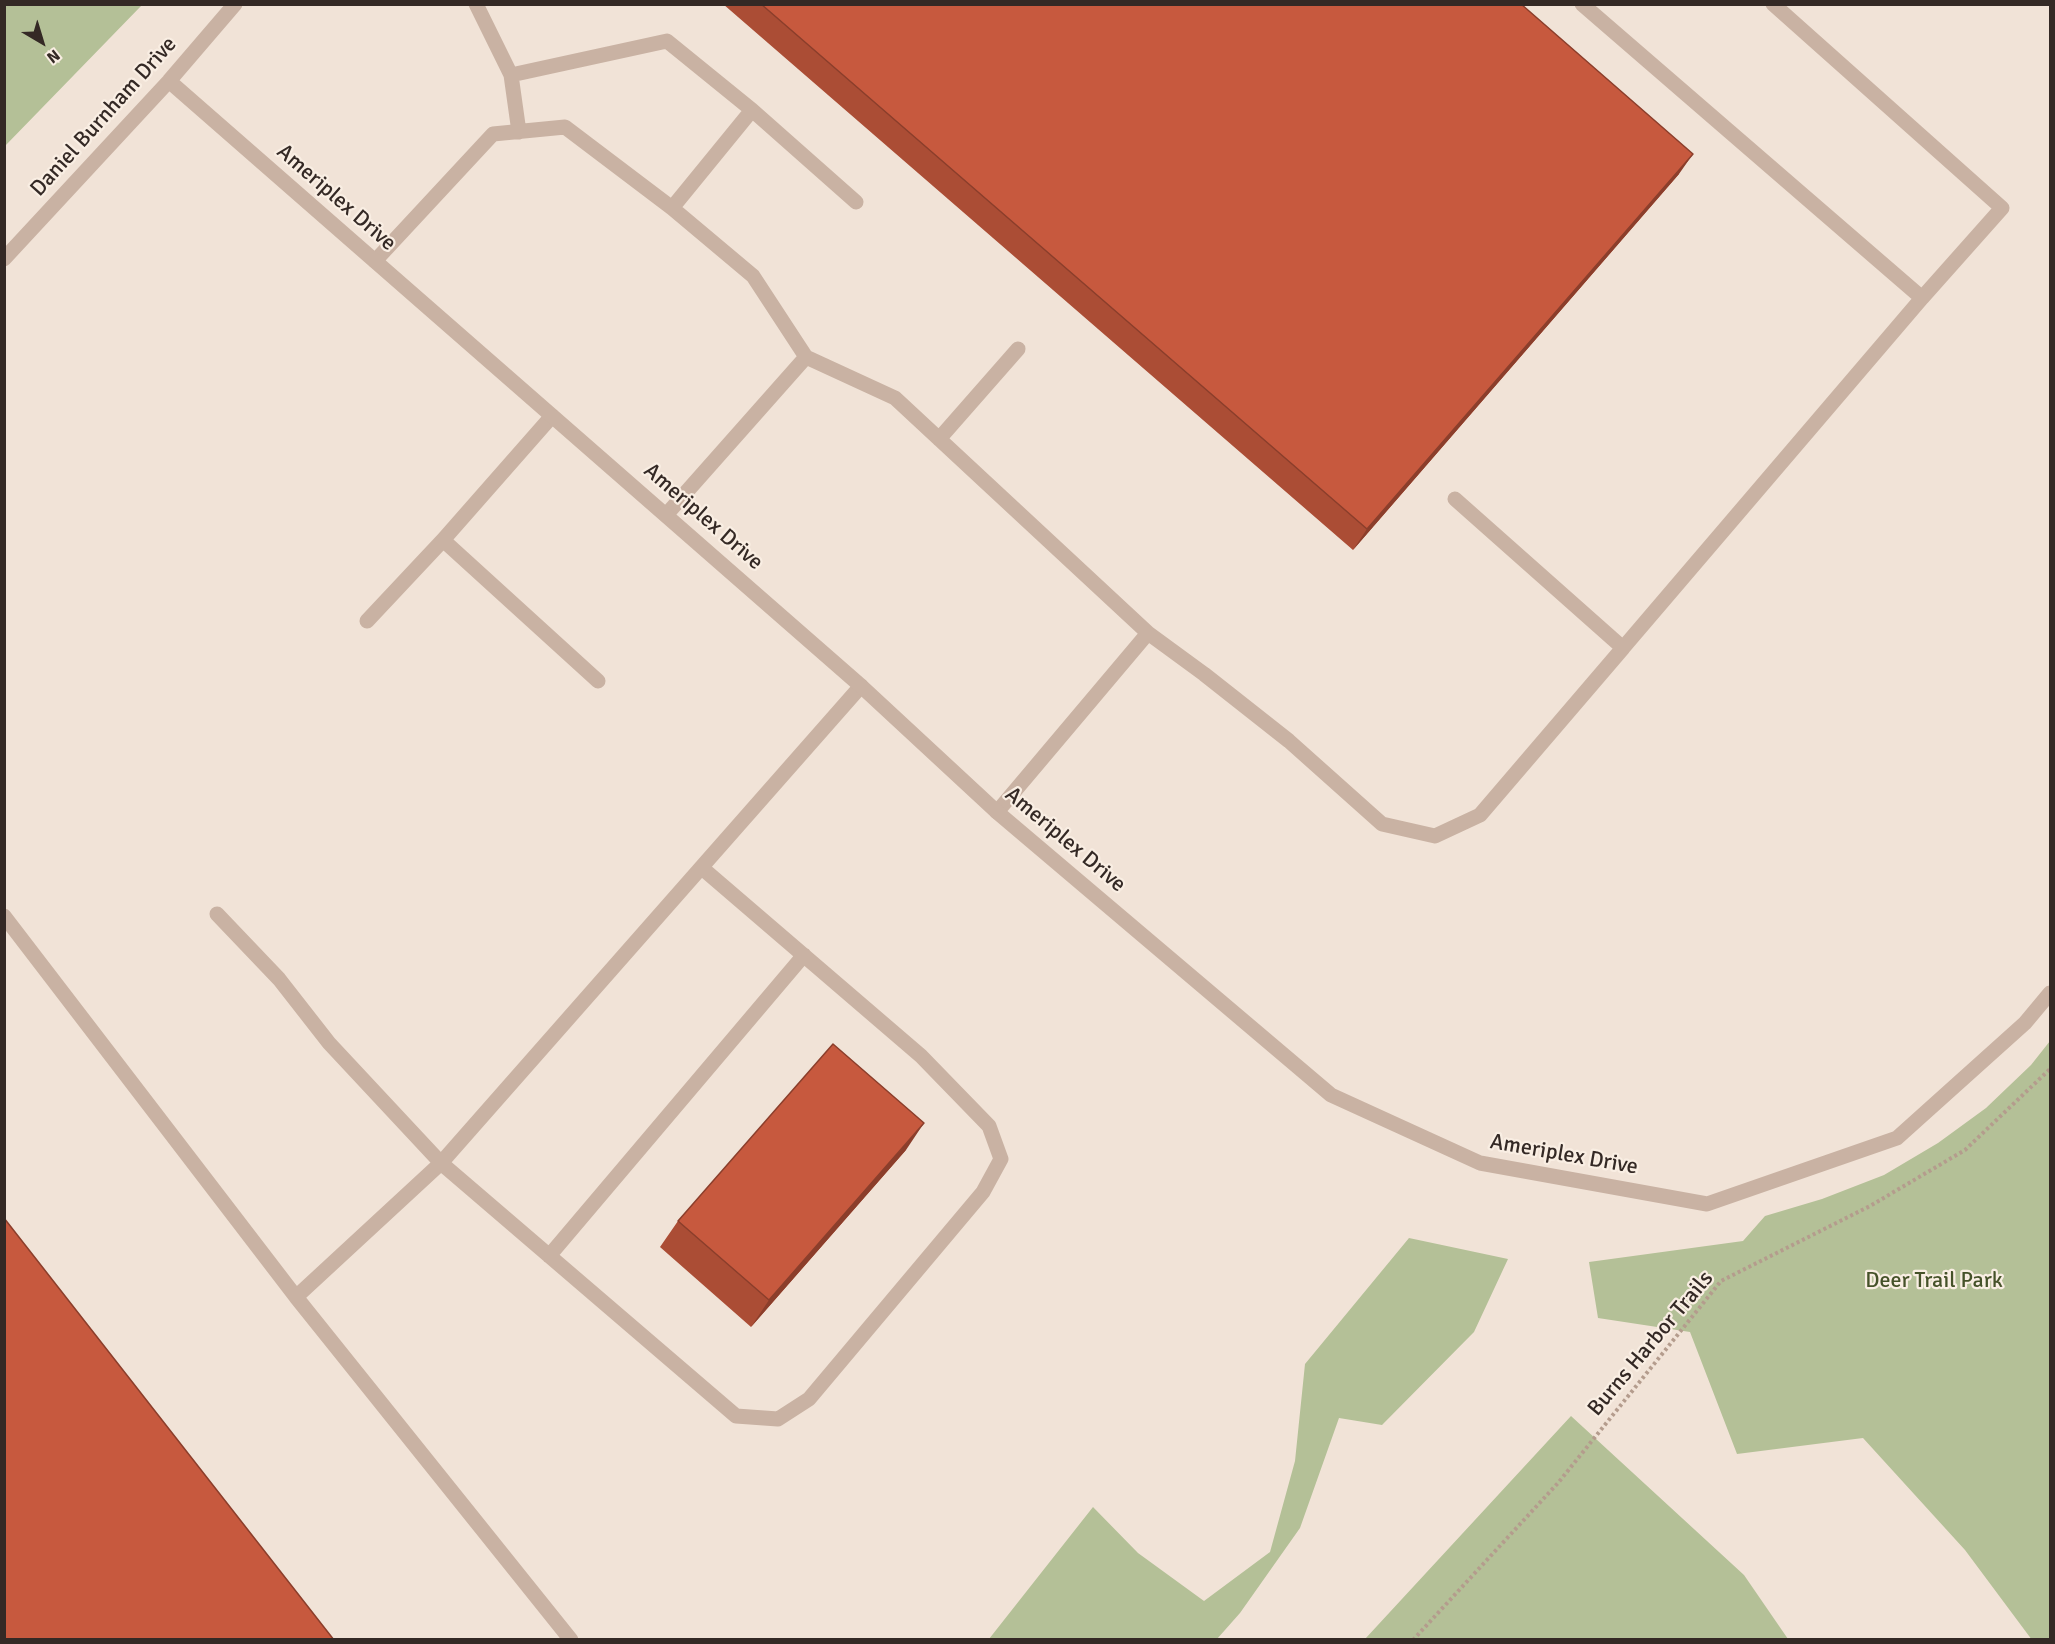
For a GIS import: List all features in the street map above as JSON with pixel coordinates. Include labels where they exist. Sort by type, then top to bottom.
[{"type":"street","name":"Daniel Burnham Drive","points":[[4,259],[169,81],[235,4]]},
{"type":"street","points":[[476,4],[511,75],[519,132]]},
{"type":"street","points":[[1582,4],[1922,298]]},
{"type":"street","points":[[375,261],[493,134],[565,127],[672,208],[753,276],[806,357],[895,398],[1148,633],[1289,741],[1382,824],[1435,836],[1480,814],[1922,298],[2002,208],[1773,4]]},
{"type":"street","points":[[511,75],[667,41],[752,110],[856,202]]},
{"type":"street","name":"Ameriplex Drive","points":[[169,81],[861,686],[997,813],[1331,1095],[1480,1163],[1707,1204],[1897,1138],[2025,1023],[2050,993]]},
{"type":"street","points":[[672,208],[752,110]]},
{"type":"street","points":[[939,439],[1018,349]]},
{"type":"street","points":[[666,515],[806,357]]},
{"type":"street","points":[[367,621],[443,540],[552,416]]},
{"type":"street","points":[[1455,499],[1623,648]]},
{"type":"street","points":[[443,540],[598,681]]},
{"type":"street","points":[[997,813],[1148,633]]},
{"type":"street","points":[[296,1297],[441,1163],[861,686]]},
{"type":"street","points":[[217,914],[279,979],[329,1043],[441,1163],[736,1416],[778,1419],[809,1398],[824,1381],[983,1192],[1001,1159],[989,1125],[921,1056],[702,868]]},
{"type":"street","points":[[4,916],[296,1297],[571,1640]]},
{"type":"street","points":[[549,1256],[804,955]]},
{"type":"path","name":"Burns Harbor Trails","points":[[1413,1640],[1558,1483],[1721,1281],[1870,1206],[1965,1150],[2050,1069]]},
{"type":"green space","points":[[4,5],[142,5],[5,146]]},
{"type":"green space","name":"Deer Trail Park","points":[[2050,1041],[2050,1639],[2032,1640],[1965,1550],[1863,1438],[1737,1454],[1690,1332],[1598,1318],[1589,1262],[1743,1241],[1765,1216],[1822,1199],[1884,1175],[1938,1143],[1986,1108],[2031,1065]]},
{"type":"green space","points":[[1409,1238],[1508,1259],[1474,1332],[1382,1425],[1339,1418],[1300,1528],[1240,1613],[1217,1639],[989,1639],[1093,1507],[1138,1553],[1204,1601],[1270,1552],[1295,1461],[1305,1364]]},
{"type":"green space","points":[[1571,1416],[1744,1575],[1788,1639],[1365,1639]]},
{"type":"building","points":[[761,4],[1521,4],[1693,154],[1367,529]]},
{"type":"building","points":[[833,1044],[924,1123],[769,1300],[678,1221]]},
{"type":"building","points":[[4,1218],[334,1640],[4,1640]]}]
